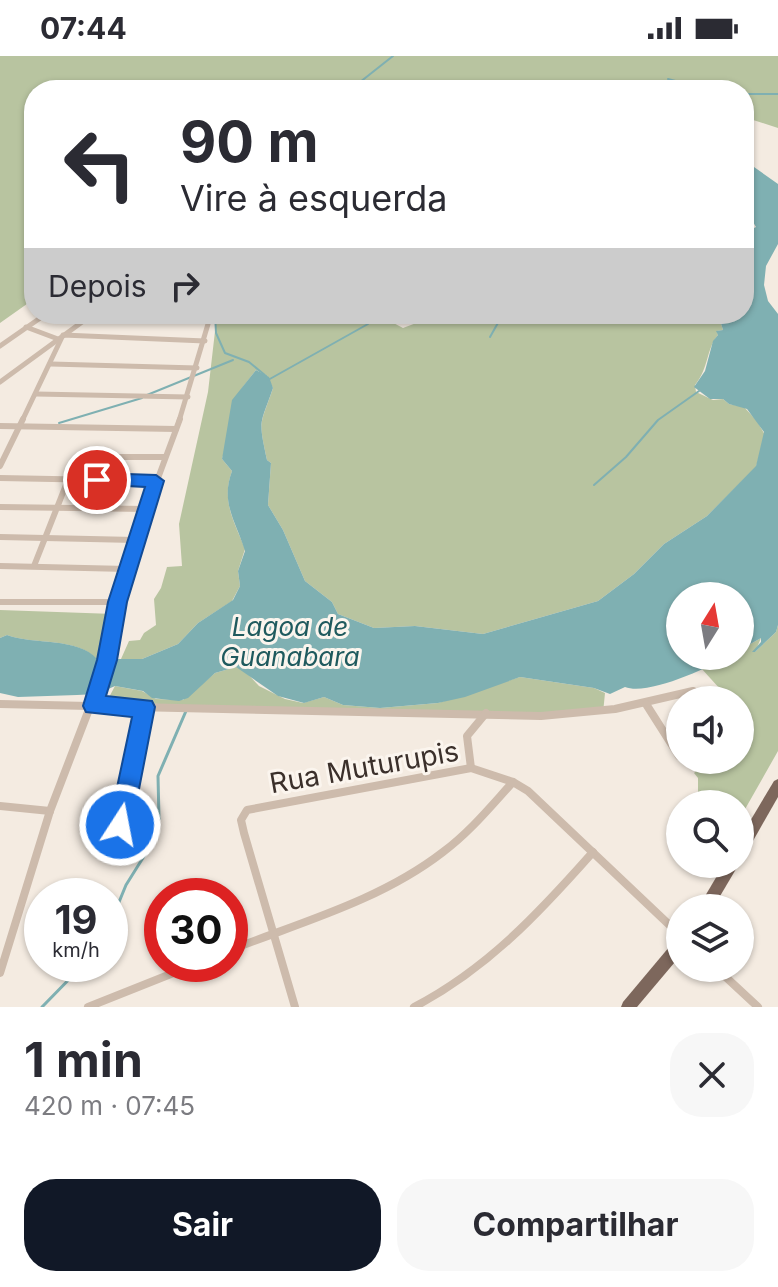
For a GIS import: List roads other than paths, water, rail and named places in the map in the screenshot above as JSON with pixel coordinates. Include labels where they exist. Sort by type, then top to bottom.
[{"type":"main road","points":[[754,826],[778,785]]},
{"type":"main road","points":[[628,1007],[666,962]]},
{"type":"street","points":[[0,346],[31,324]]},
{"type":"street","points":[[0,382],[79,324]]},
{"type":"street","points":[[0,973],[50,811],[93,706],[135,540],[188,397],[209,324]]},
{"type":"street","points":[[26,327],[61,337],[205,341]]},
{"type":"street","points":[[0,466],[3,452],[20,426],[61,337]]},
{"type":"street","points":[[51,364],[197,368]]},
{"type":"street","points":[[36,394],[188,397]]},
{"type":"street","points":[[0,426],[176,429]]},
{"type":"street","points":[[34,566],[75,458],[164,457]]},
{"type":"street","points":[[0,478],[156,481]]},
{"type":"street","points":[[0,507],[146,509]]},
{"type":"street","points":[[0,537],[135,540]]},
{"type":"street","points":[[0,566],[127,569]]},
{"type":"street","points":[[0,602],[117,602]]},
{"type":"street","points":[[0,704],[486,713],[533,717],[579,716],[666,698]]},
{"type":"street","points":[[646,704],[666,736]]},
{"type":"street","points":[[116,849],[145,707]]},
{"type":"street","points":[[471,768],[465,742],[486,713]]},
{"type":"street","name":"Rua Muturupis","points":[[275,933],[241,820],[247,810],[471,768],[513,782],[528,791],[666,922]]},
{"type":"street","points":[[248,943],[385,890],[435,859],[460,838],[513,782]]},
{"type":"street","points":[[0,806],[50,811]]},
{"type":"street","points":[[414,1007],[477,972],[526,927],[593,852]]},
{"type":"street","points":[[275,933],[295,1007]]},
{"type":"street","points":[[88,1007],[151,982]]},
{"type":"street","points":[[731,982],[758,1007]]},
{"type":"water","name":"Lagoa de Guanabara","points":[[754,167],[778,184],[778,244],[766,266],[764,285],[768,301],[778,314],[778,625],[776,632],[755,652],[761,638],[754,642],[754,582],[666,582],[666,670],[699,670],[648,688],[625,687],[610,694],[594,688],[520,677],[465,697],[438,703],[380,708],[343,705],[324,697],[304,703],[278,696],[236,667],[215,673],[188,698],[179,701],[152,698],[143,691],[115,686],[97,694],[18,697],[0,693],[0,638],[7,635],[79,647],[97,659],[142,659],[178,644],[198,623],[233,600],[240,586],[238,571],[245,551],[228,502],[232,471],[222,459],[232,400],[256,370],[269,377],[273,388],[262,422],[267,460],[271,463],[268,505],[283,530],[305,581],[332,602],[338,614],[374,628],[415,626],[483,634],[598,601],[634,574],[664,544],[707,516],[756,466],[764,432],[747,409],[723,399],[710,399],[694,387],[705,371],[713,341],[718,335],[716,331],[723,330],[721,324],[754,324]]},
{"type":"waterway","points":[[363,80],[393,56]]},
{"type":"waterway","points":[[754,94],[778,94]]},
{"type":"waterway","points":[[216,324],[225,353],[249,362],[266,376]]},
{"type":"waterway","points":[[268,380],[368,324]]},
{"type":"waterway","points":[[490,337],[497,324]]},
{"type":"waterway","points":[[147,395],[233,360]]},
{"type":"waterway","points":[[594,485],[626,457],[658,420],[699,391]]},
{"type":"waterway","points":[[59,423],[142,398]]},
{"type":"waterway","points":[[128,882],[151,845],[159,819],[158,776],[186,711]]},
{"type":"waterway","points":[[42,1007],[66,982]]}]
